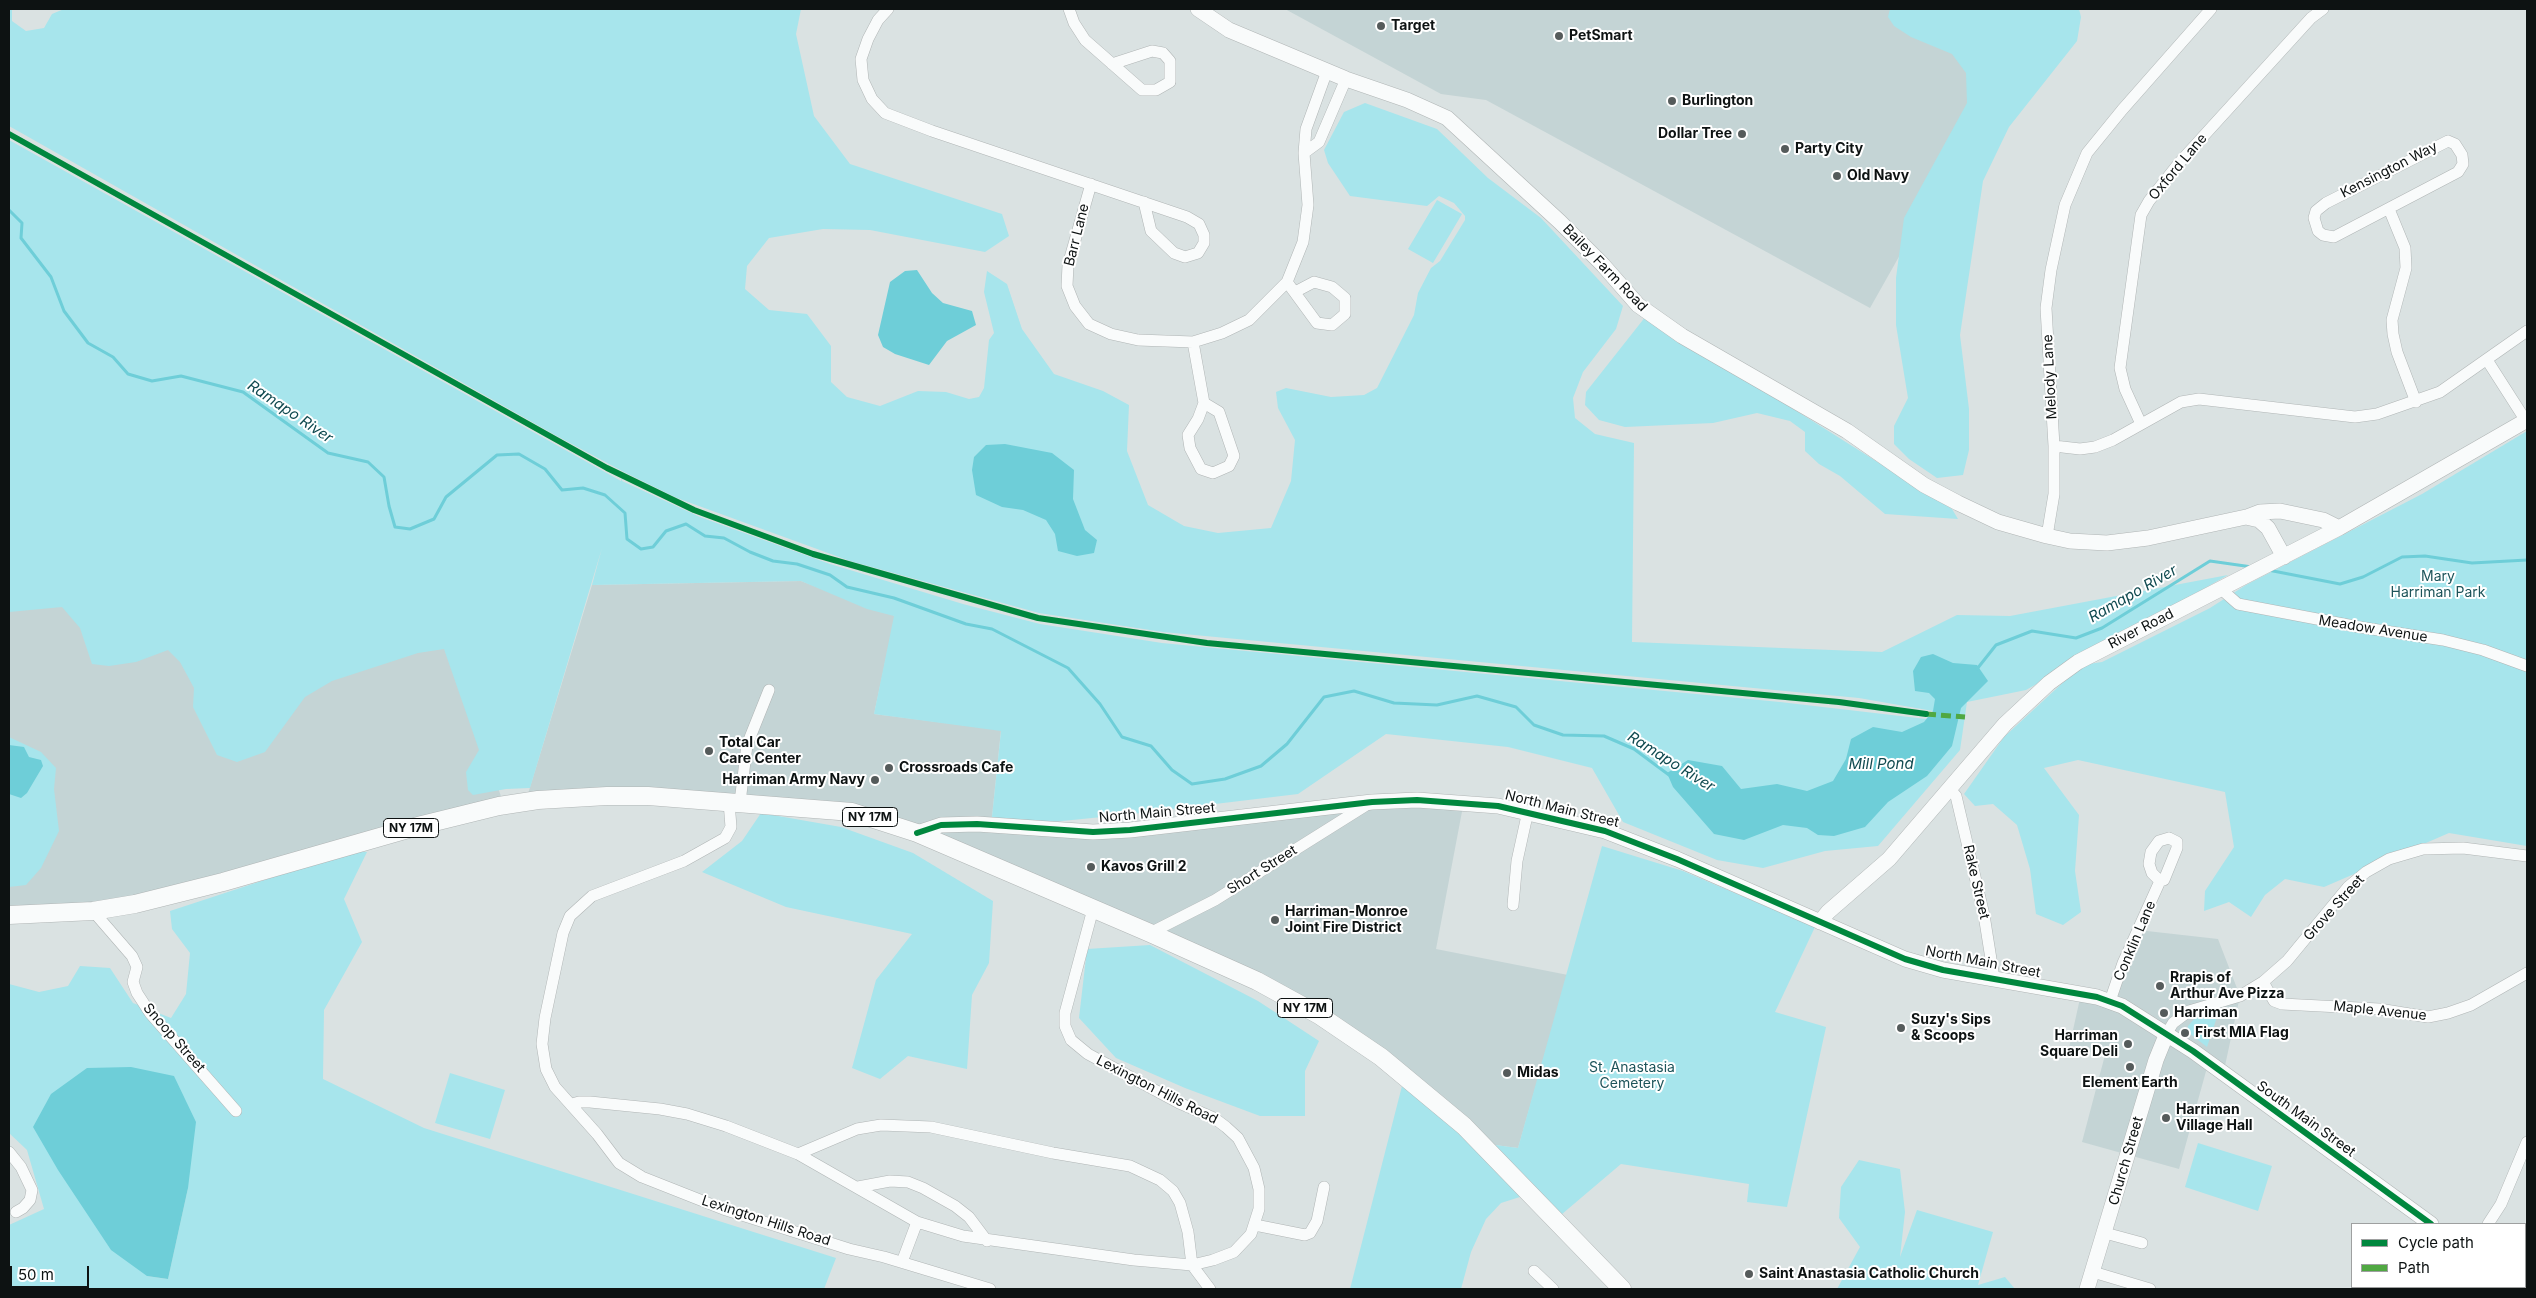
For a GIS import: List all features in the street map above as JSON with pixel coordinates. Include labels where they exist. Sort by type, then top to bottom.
[{"type":"main road","name":"NY 17M","points":[[9,915],[94,911],[135,904],[224,882],[422,825],[499,806],[538,800],[607,796],[734,802],[852,812],[917,833],[1150,933],[1257,981],[1318,1015],[1381,1057],[1464,1126],[1622,1289]]},
{"type":"street","name":"Barr Lane","points":[[888,9],[878,20],[860,59],[863,80],[872,99],[885,113],[932,131],[1091,184],[1068,265],[1067,286],[1075,306],[1089,324],[1111,334],[1138,340],[1193,342],[1222,333],[1249,320],[1287,282],[1303,242],[1308,205],[1304,153],[1306,129],[1327,71]]},
{"type":"street","points":[[1069,9],[1074,22],[1085,40],[1112,64],[1142,90],[1156,90],[1170,82],[1170,61],[1163,53],[1152,51],[1112,64]]},
{"type":"street","name":"Bailey Farm Road","points":[[1198,9],[1229,30],[1346,79],[1407,100],[1447,118],[1560,222],[1638,305],[1682,336],[1847,431],[1924,485],[1998,522],[2047,536]]},
{"type":"street","name":"Melody Lane","points":[[2047,536],[2054,494],[2054,446],[2046,308],[2051,270],[2064,205],[2087,154],[2122,110],[2211,9]]},
{"type":"street","name":"Oxford Lane","points":[[2140,424],[2125,389],[2120,368],[2141,215],[2149,201],[2179,163],[2311,18],[2323,9]]},
{"type":"street","points":[[1304,153],[1319,142],[1346,79]]},
{"type":"street","name":"Kensington Way","points":[[2448,141],[2458,146],[2463,164],[2458,172],[2389,209],[2334,237],[2323,235],[2318,230],[2314,218],[2316,211],[2326,203],[2442,143],[2448,141]]},
{"type":"street","points":[[1091,184],[1144,202],[1187,217],[1199,224],[1204,235],[1204,243],[1198,254],[1185,257],[1174,253],[1151,231],[1144,202]]},
{"type":"street","points":[[2389,209],[2405,248],[2406,268],[2392,320],[2393,334],[2397,352],[2416,402]]},
{"type":"street","points":[[1287,282],[1317,323],[1332,325],[1345,314],[1345,298],[1332,287],[1314,282],[1295,292]]},
{"type":"street","points":[[2054,446],[2080,449],[2094,447],[2113,440],[2181,402],[2199,400],[2355,417],[2377,414],[2416,402],[2440,392],[2527,331]]},
{"type":"street","points":[[1193,342],[1204,403],[1198,419],[1188,435],[1190,448],[1201,469],[1213,473],[1229,466],[1234,456],[1219,412],[1204,403]]},
{"type":"street","points":[[2487,360],[2527,420]]},
{"type":"street","name":"River Road","points":[[1820,922],[1828,912],[1889,859],[2004,724],[2049,683],[2095,653],[2267,567],[2527,420]]},
{"type":"street","points":[[2047,536],[2070,541],[2107,543],[2148,538],[2246,517],[2260,512],[2280,512],[2323,520],[2339,528]]},
{"type":"street","points":[[2246,517],[2259,520],[2268,528],[2284,557]]},
{"type":"street","name":"Meadow Avenue","points":[[2227,586],[2238,604],[2359,627],[2443,640],[2483,650],[2527,666]]},
{"type":"street","name":"Lexington Hills Road","points":[[769,690],[747,745],[734,802],[731,827],[724,838],[684,861],[592,896],[570,916],[563,933],[545,1018],[542,1044],[546,1069],[555,1087],[572,1104],[619,1163],[642,1176],[723,1209],[849,1249],[902,1262],[990,1289]]},
{"type":"street","name":"Rake Street","points":[[1950,789],[1956,796],[1984,915],[1994,978]]},
{"type":"street","name":"North Main Street","points":[[917,833],[941,825],[977,824],[1093,832],[1130,830],[1372,802],[1417,800],[1464,801],[1528,811],[1614,834],[1677,859],[1905,959],[1943,970],[2110,1001],[2167,1033]]},
{"type":"street","name":"Short Street","points":[[1150,933],[1216,900],[1372,802]]},
{"type":"street","points":[[1513,905],[1517,861],[1528,811]]},
{"type":"street","name":"Grove Street","points":[[2167,1033],[2173,1023],[2189,1011],[2240,996],[2263,982],[2287,961],[2348,887],[2366,872],[2389,859],[2423,849],[2463,848],[2527,856]]},
{"type":"street","name":"Conklin Lane","points":[[2110,1001],[2123,963],[2160,881]]},
{"type":"street","name":"Lexington Hills Road","points":[[572,1104],[590,1102],[687,1114],[726,1126],[798,1154],[917,1222],[987,1240],[1192,1265],[1234,1252],[1251,1234],[1255,1225],[1259,1209],[1260,1190],[1254,1168],[1238,1138],[1214,1118],[1179,1103],[1088,1054],[1071,1040],[1065,1026],[1065,1013],[1093,909]]},
{"type":"street","name":"Snoop Street","points":[[94,911],[132,956],[137,967],[133,982],[137,993],[150,1013],[236,1110]]},
{"type":"street","name":"Maple Avenue","points":[[2263,982],[2274,1001],[2282,1004],[2379,1008],[2428,1017],[2448,1013],[2471,1005],[2527,973]]},
{"type":"street","name":"South Main Street","points":[[2167,1033],[2429,1223]]},
{"type":"street","name":"Church Street","points":[[2087,1289],[2156,1060],[2167,1033]]},
{"type":"street","points":[[798,1154],[857,1129],[881,1125],[931,1128],[1052,1153],[1130,1166],[1160,1180],[1173,1191],[1180,1203],[1188,1232],[1192,1265],[1210,1289]]},
{"type":"street","points":[[2489,1223],[2501,1204],[2527,1142]]},
{"type":"street","points":[[9,1152],[21,1167],[32,1190],[30,1200],[23,1208],[16,1212]]},
{"type":"street","points":[[858,1187],[890,1180],[908,1182],[923,1188],[955,1206],[969,1217],[987,1240]]},
{"type":"street","points":[[1255,1225],[1305,1236],[1310,1233],[1317,1221],[1324,1187]]},
{"type":"street","points":[[902,1262],[917,1222]]},
{"type":"street","points":[[2105,1233],[2142,1243]]},
{"type":"street","points":[[1534,1271],[1553,1289]]},
{"type":"street","points":[[2093,1272],[2150,1289]]},
{"type":"shaded area","points":[[1285,9],[1993,9],[2028,28],[1870,308],[1486,100],[1441,94]]},
{"type":"shaded area","points":[[801,581],[895,616],[874,714],[1001,730],[991,826],[1093,832],[1464,801],[1436,949],[1568,975],[1518,1148],[1480,1143],[1318,1015],[876,819],[527,797],[592,585]]},
{"type":"shaded area","points":[[9,591],[441,623],[504,805],[135,904],[9,915]]},
{"type":"shaded area","points":[[2138,930],[2218,939],[2240,996],[2223,1075],[2208,1064],[2179,1169],[2082,1142],[2105,1055],[2069,1048],[2081,994],[2110,1001]]},
{"type":"green space","points":[[9,9],[12,9],[12,21],[26,31],[44,28],[52,14],[64,9],[801,9],[796,34],[814,116],[850,164],[1002,214],[1009,236],[985,252],[870,230],[823,229],[769,238],[747,266],[745,289],[769,310],[807,314],[831,346],[831,382],[847,397],[880,406],[918,391],[946,392],[969,399],[979,397],[984,388],[989,340],[994,333],[984,292],[987,271],[1007,284],[1022,329],[1054,374],[1103,391],[1129,405],[1127,451],[1148,505],[1184,526],[1218,533],[1271,528],[1291,481],[1295,440],[1278,408],[1276,392],[1286,388],[1331,397],[1364,395],[1377,388],[1414,315],[1418,293],[1431,268],[1440,261],[1465,220],[1465,216],[1454,203],[1439,196],[1427,206],[1350,196],[1328,163],[1324,150],[1344,112],[1365,103],[1437,129],[1488,178],[1541,218],[1623,306],[1616,329],[1583,372],[1573,398],[1575,418],[1595,434],[1634,443],[1632,642],[1882,652],[1957,615],[2010,616],[2228,575],[2026,690],[1967,702],[1960,750],[1878,846],[1825,851],[1763,868],[1717,860],[1623,822],[1592,768],[1508,747],[1386,734],[1298,794],[1132,814],[1002,827],[991,826],[1001,731],[874,714],[894,616],[867,609],[801,581],[592,585],[602,548],[530,788],[506,789],[473,795],[468,790],[466,772],[479,750],[444,649],[418,653],[332,681],[305,697],[265,752],[237,762],[217,755],[193,707],[194,688],[180,662],[168,650],[136,662],[109,666],[92,664],[80,628],[62,607],[9,612],[9,140],[621,481],[624,472],[555,435],[9,126]],"holes":[[[624,472],[677,498],[850,561],[1039,613],[1163,632],[1859,698],[1933,711],[1926,719],[1780,702],[1162,643],[1040,624],[963,604],[830,564],[700,517],[622,481]]]},
{"type":"green space","points":[[1890,9],[2079,9],[2081,17],[2077,41],[2009,127],[1983,181],[1960,335],[1969,409],[1969,450],[1963,475],[1937,478],[1909,459],[1894,444],[1894,426],[1908,398],[1896,325],[1896,278],[1904,218],[1967,103],[1966,73],[1952,54],[1911,37],[1894,26],[1888,17]]},
{"type":"green space","points":[[1437,200],[1462,214],[1433,263],[1408,249]]},
{"type":"green space","points":[[1646,316],[1952,509],[1958,519],[1885,514],[1840,476],[1819,464],[1805,451],[1805,432],[1790,421],[1757,413],[1713,423],[1625,427],[1599,420],[1585,405],[1586,392]]},
{"type":"green space","name":"Mary Harriman Park","points":[[2527,431],[2527,846],[2449,833],[2324,887],[2285,879],[2265,895],[2251,917],[2229,902],[2204,911],[2205,891],[2234,847],[2225,792],[2078,760],[2044,768],[2079,815],[2075,871],[2081,912],[2063,925],[2036,914],[2030,869],[2017,825],[1993,804],[1975,806],[1964,794],[2004,737],[2082,665],[2102,662],[2210,608],[2246,585],[2422,494]]},
{"type":"green space","points":[[9,737],[41,752],[56,768],[54,789],[59,831],[41,868],[26,885],[9,887]]},
{"type":"green space","points":[[761,813],[841,827],[913,853],[993,901],[989,963],[972,995],[967,1069],[908,1056],[880,1079],[852,1068],[876,980],[912,934],[786,907],[702,872],[742,841]]},
{"type":"green space","name":"St. Anastasia Cemetery","points":[[1602,846],[1683,871],[1815,927],[1775,1012],[1826,1027],[1787,1207],[1747,1202],[1749,1184],[1621,1164],[1555,1220],[1480,1143],[1518,1148]]},
{"type":"green space","points":[[353,851],[367,852],[344,899],[362,942],[324,1010],[323,1079],[424,1128],[836,1258],[824,1289],[9,1289],[9,1225],[44,1209],[27,1150],[9,1133],[9,984],[39,992],[68,986],[80,966],[110,968],[133,1003],[171,1018],[186,994],[190,953],[172,929],[170,911]],"holes":[[[188,1188],[168,1279],[147,1276]]]},
{"type":"green space","points":[[1150,945],[1258,1001],[1319,1041],[1305,1071],[1305,1116],[1260,1116],[1185,1088],[1116,1058],[1079,1018],[1087,949]]},
{"type":"green space","points":[[2210,1014],[2217,1017],[2207,1047],[2188,1032],[2188,1026],[2195,1018]]},
{"type":"green space","points":[[450,1073],[505,1090],[490,1139],[435,1123]]},
{"type":"green space","points":[[1402,1086],[1448,1122],[1523,1196],[1501,1203],[1486,1219],[1471,1252],[1461,1289],[1350,1289]]},
{"type":"green space","points":[[2198,1143],[2272,1166],[2258,1211],[2185,1187]]},
{"type":"green space","points":[[1859,1160],[1900,1169],[1905,1212],[1900,1257],[1917,1210],[1993,1232],[1978,1285],[2005,1277],[2015,1289],[1837,1289],[1860,1247],[1839,1218],[1841,1187]]},
{"type":"water","points":[[917,270],[932,293],[943,303],[972,311],[976,325],[947,341],[929,365],[895,354],[883,347],[878,335],[890,282],[905,271]]},
{"type":"water","points":[[1005,444],[1052,453],[1074,470],[1073,499],[1085,530],[1097,540],[1094,553],[1077,556],[1058,551],[1055,534],[1046,520],[1023,510],[1002,507],[976,495],[972,470],[974,457],[986,445]]},
{"type":"water","name":"Mill Pond","points":[[1933,654],[1953,663],[1977,665],[1988,681],[1961,708],[1952,746],[1927,776],[1888,802],[1865,827],[1834,836],[1818,835],[1807,828],[1783,825],[1744,840],[1714,834],[1673,787],[1667,773],[1688,760],[1722,766],[1741,789],[1777,784],[1807,791],[1833,781],[1846,759],[1851,739],[1873,727],[1902,732],[1924,722],[1933,711],[1935,699],[1929,693],[1915,691],[1913,671],[1921,657]]},
{"type":"water","points":[[9,745],[24,747],[29,757],[41,760],[43,766],[27,793],[21,798],[9,794]]},
{"type":"water","points":[[131,1067],[174,1076],[196,1122],[188,1188],[168,1279],[147,1276],[111,1250],[58,1170],[33,1127],[51,1094],[87,1068]]},
{"type":"waterway","name":"Ramapo River","points":[[9,210],[22,223],[21,238],[51,277],[64,311],[88,343],[113,357],[128,374],[152,381],[181,376],[243,392],[328,453],[368,462],[384,477],[395,527],[410,529],[434,519],[446,497],[497,455],[519,454],[545,469],[562,490],[583,488],[605,495],[625,513],[627,539],[641,549],[653,547],[666,531],[686,524],[705,536],[724,538],[750,552],[773,561],[797,564],[830,575],[847,587],[894,598],[966,624],[992,629],[1068,668],[1100,704],[1122,737],[1151,746],[1172,770],[1192,784],[1225,779],[1261,766],[1287,744],[1324,697],[1354,691],[1394,703],[1437,705],[1477,696],[1516,707],[1534,725],[1563,735],[1604,736],[1634,749],[1669,775]]},
{"type":"waterway","name":"Ramapo River","points":[[2268,570],[2340,584],[2363,577],[2402,557],[2425,556],[2472,563],[2527,560]]},
{"type":"waterway","name":"Ramapo River","points":[[1977,669],[1996,645],[2032,631],[2076,638],[2102,628],[2210,561],[2252,567]]},
{"type":"marked path","points":[[1926,714],[1965,717]]},
{"type":"cycle path","points":[[9,134],[607,468],[694,510],[813,554],[1038,618],[1207,643],[1839,702],[1926,714]]},
{"type":"cycle path","points":[[917,833],[941,825],[977,824],[1093,832],[1130,830],[1372,802],[1417,800],[1498,806],[1605,831],[1677,859],[1905,959],[1943,970],[2097,997],[2122,1006],[2193,1051],[2430,1223]]},
{"type":"place","name":"Target","points":[[1381,26]]},
{"type":"place","name":"PetSmart","points":[[1559,36]]},
{"type":"place","name":"Burlington","points":[[1672,101]]},
{"type":"place","name":"Dollar Tree","points":[[1742,134]]},
{"type":"place","name":"Party City","points":[[1785,149]]},
{"type":"place","name":"Old Navy","points":[[1837,176]]},
{"type":"place","name":"Total Car Care Center","points":[[709,751]]},
{"type":"place","name":"Crossroads Cafe","points":[[889,768]]},
{"type":"place","name":"Harriman Army Navy","points":[[875,780]]},
{"type":"place","name":"Kavos Grill 2","points":[[1091,867]]},
{"type":"place","name":"Harriman-Monroe Joint Fire District","points":[[1275,920]]},
{"type":"place","name":"Rrapis of Arthur Ave Pizza","points":[[2160,986]]},
{"type":"place","name":"Harriman","points":[[2164,1013]]},
{"type":"place","name":"Suzy's Sips & Scoops","points":[[1901,1028]]},
{"type":"place","name":"First MIA Flag","points":[[2185,1033]]},
{"type":"place","name":"Harriman Square Deli","points":[[2128,1044]]},
{"type":"place","name":"Element Earth","points":[[2130,1067]]},
{"type":"place","name":"Midas","points":[[1507,1073]]},
{"type":"place","name":"Harriman Village Hall","points":[[2166,1118]]},
{"type":"place","name":"Saint Anastasia Catholic Church","points":[[1749,1274]]}]
